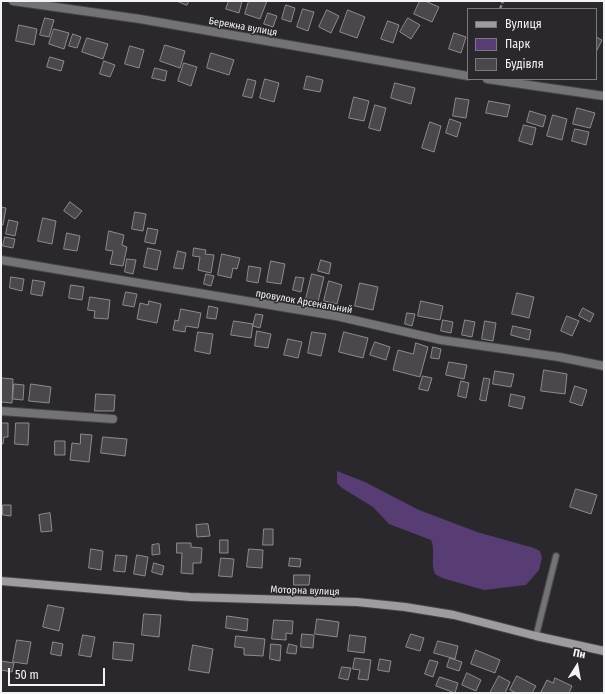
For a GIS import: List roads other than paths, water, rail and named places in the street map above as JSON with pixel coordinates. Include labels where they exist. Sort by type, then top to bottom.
[{"type":"street","name":"Бережна вулиця","points":[[13,1],[140,19],[467,76]]},
{"type":"street","points":[[494,80],[604,96]]},
{"type":"street","name":"провулок Арсенальний","points":[[1,260],[336,316],[442,340],[559,357],[604,366]]},
{"type":"street","points":[[1,411],[113,418]]},
{"type":"street","name":"Моторна вулиця","points":[[1,582],[190,597],[357,602],[404,607],[454,615],[536,636],[604,651]]},
{"type":"lane","points":[[536,636],[556,556]]}]
